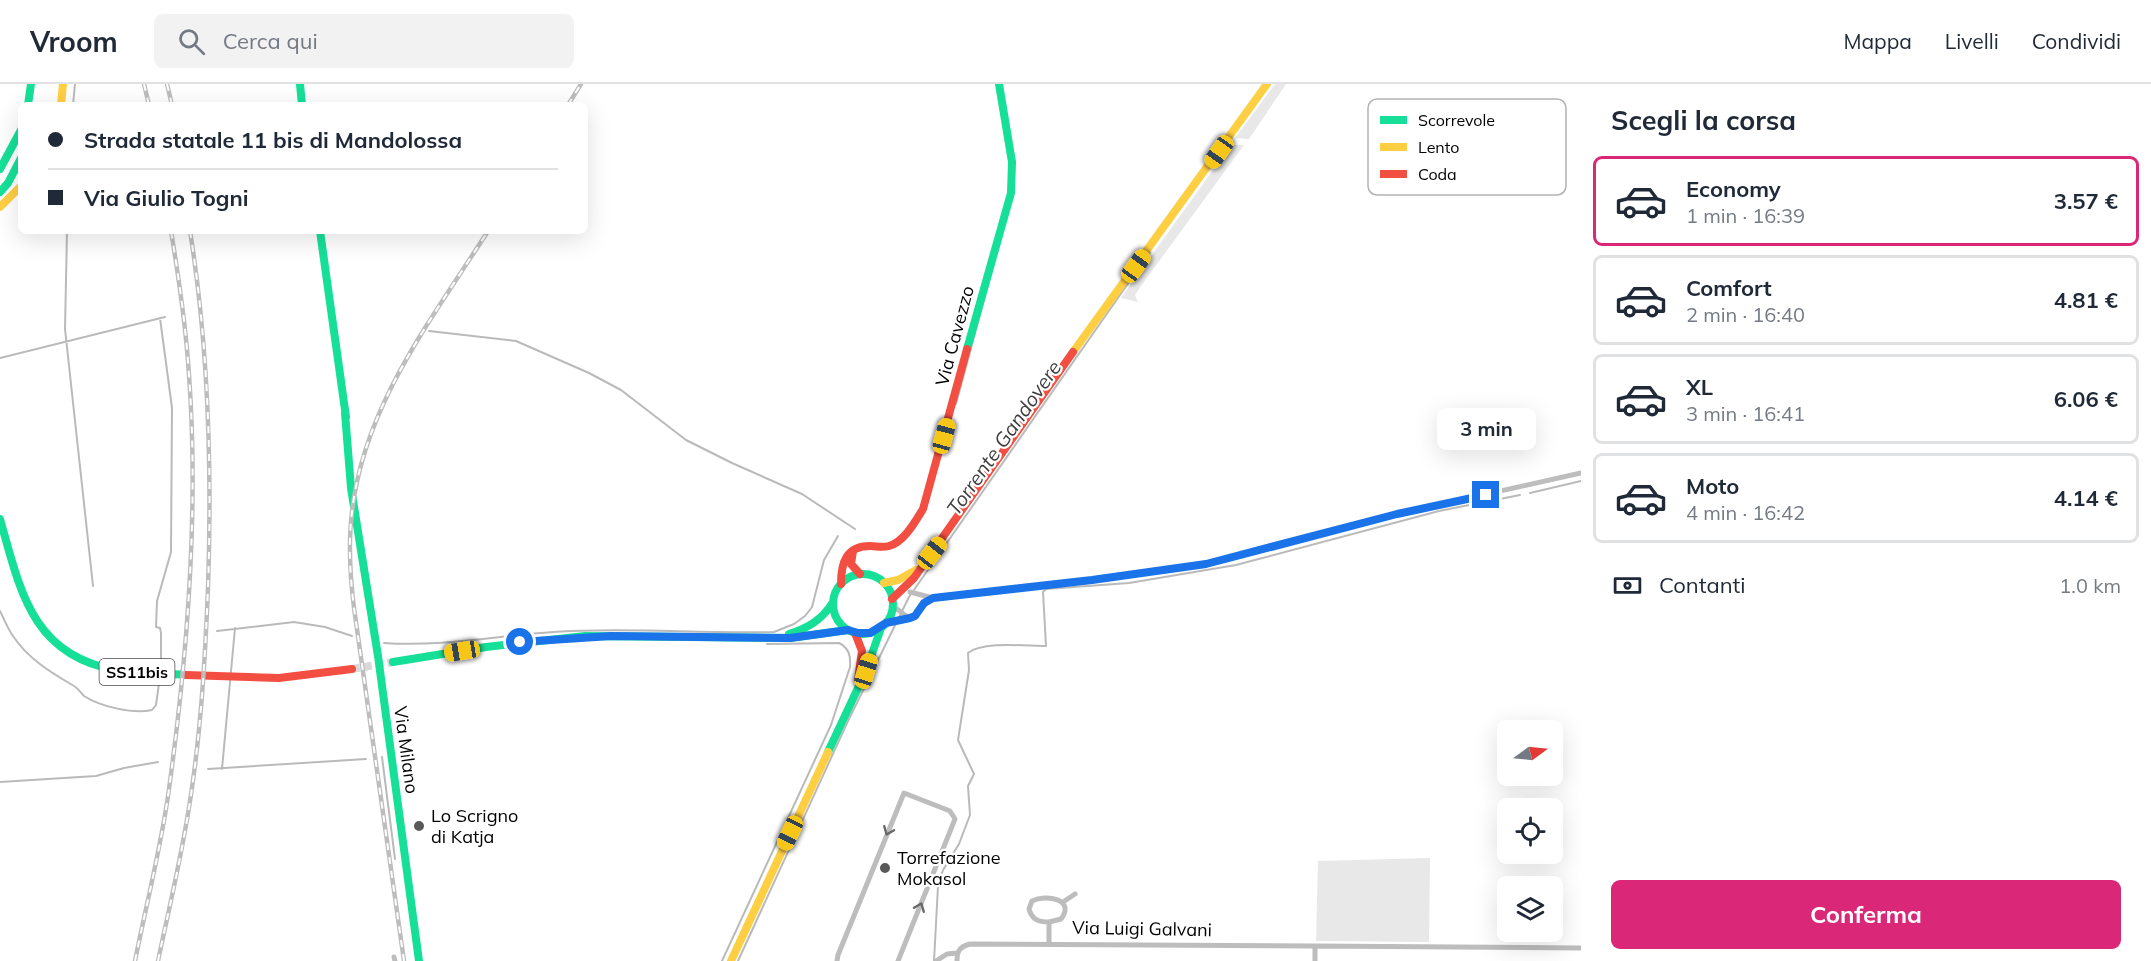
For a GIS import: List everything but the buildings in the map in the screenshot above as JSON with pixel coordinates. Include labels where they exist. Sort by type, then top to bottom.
[{"type":"main road","points":[[29,102],[33,84]]},
{"type":"main road","points":[[33,84],[34,102]]},
{"type":"main road","points":[[61,102],[63,84]]},
{"type":"main road","points":[[300,84],[302,102]]},
{"type":"main road","name":"Via Cavezzo","points":[[853,550],[867,546],[887,547],[894,544],[919,516],[925,504],[1011,194],[1012,162],[999,84]]},
{"type":"main road","points":[[731,961],[866,671],[894,605],[1267,84]]},
{"type":"main road","points":[[0,169],[18,136]]},
{"type":"main road","points":[[0,192],[8,183],[18,164]]},
{"type":"main road","points":[[0,207],[18,189]]},
{"type":"main road","name":"Via Milano","points":[[320,234],[345,413],[350,432],[365,546],[367,579],[419,961]]},
{"type":"main road","name":"SS11bis","points":[[0,519],[20,591],[27,605],[44,631],[67,651],[81,659],[110,669],[125,671],[256,678],[303,676],[352,669]]},
{"type":"main road","points":[[853,550],[850,565],[853,570],[872,576],[884,583],[894,605]]},
{"type":"main road","points":[[841,584],[841,562],[853,550]]},
{"type":"main road","points":[[884,583],[898,580],[922,566]]},
{"type":"main road","points":[[773,637],[798,631],[818,622],[826,615],[841,584],[852,576],[861,574]]},
{"type":"main road","points":[[833,602],[836,617],[851,631],[862,651],[857,690]]},
{"type":"main road","points":[[393,662],[486,647],[585,636],[790,638],[851,631],[870,633],[886,625]]},
{"type":"street","points":[[910,592],[933,598],[1072,583],[1206,564],[1397,514],[1581,473]]},
{"type":"street","points":[[886,625],[915,616],[924,603],[933,598]]},
{"type":"street","points":[[894,605],[910,618]]},
{"type":"street","points":[[837,961],[904,793],[950,811],[955,819],[898,961]]},
{"type":"street","points":[[1063,902],[1075,894]]},
{"type":"street","points":[[1040,898],[1055,898],[1063,902],[1064,916],[1049,922],[1041,922],[1033,918],[1029,909],[1032,901],[1040,898]]},
{"type":"street","points":[[1049,922],[1049,943]]},
{"type":"street","name":"Via Luigi Galvani","points":[[936,961],[947,954],[957,953],[961,947],[970,944],[1581,948]]},
{"type":"street","points":[[1315,946],[1315,961]]},
{"type":"street","points":[[957,953],[957,961]]},
{"type":"shaded area","points":[[1275,84],[1286,84],[1249,139],[1235,138]]},
{"type":"shaded area","points":[[1231,145],[1244,145],[1141,286],[1135,295],[1138,302],[1121,298]]},
{"type":"shaded area","points":[[1430,858],[1429,942],[1316,941],[1318,861]]},
{"type":"waterway","points":[[73,102],[75,84]]},
{"type":"waterway","points":[[67,234],[65,329],[93,586]]},
{"type":"waterway","name":"Torrente Gandovere","points":[[738,961],[848,721],[909,597],[1150,252]]},
{"type":"waterway","points":[[956,404],[992,270]]},
{"type":"waterway","points":[[0,358],[165,317]]},
{"type":"waterway","points":[[160,318],[172,408],[171,552],[157,601],[156,627],[160,628],[161,633],[161,671]]},
{"type":"waterway","points":[[429,331],[516,341],[589,373],[621,390],[686,440],[802,494],[855,529]]},
{"type":"waterway","points":[[1530,493],[1581,481]]},
{"type":"waterway","points":[[934,961],[938,886],[943,870],[959,844],[970,815],[968,786],[974,774],[958,740],[969,670],[968,653],[975,649],[994,646],[1046,646],[1043,592],[1046,589],[1129,583],[1236,565],[1439,511],[1520,495]]},
{"type":"waterway","points":[[384,643],[447,642],[581,631],[774,632],[794,624],[812,607],[824,560],[838,536]]},
{"type":"waterway","points":[[0,611],[11,633],[26,652],[49,671],[76,687],[84,696],[99,703],[117,709],[152,710],[156,705],[160,676]]},
{"type":"waterway","points":[[217,631],[294,622],[325,627],[352,636]]},
{"type":"waterway","points":[[222,769],[235,628]]},
{"type":"waterway","points":[[722,961],[831,725],[850,667],[849,653],[839,643],[767,644]]},
{"type":"waterway","points":[[382,757],[395,859]]},
{"type":"waterway","points":[[208,769],[366,759]]},
{"type":"waterway","points":[[0,782],[96,776],[158,762]]},
{"type":"tunnel","points":[[352,669],[393,662]]},
{"type":"railway","points":[[144,84],[148,102]]},
{"type":"railway","points":[[167,84],[171,102]]},
{"type":"railway","points":[[570,102],[581,84]]},
{"type":"railway","points":[[135,961],[157,858],[175,745],[186,640],[192,533],[192,427],[189,375],[171,234]]},
{"type":"railway","points":[[158,961],[194,775],[202,695],[208,588],[210,499],[208,410],[201,320],[190,234]]},
{"type":"railway","points":[[404,961],[353,596],[350,548],[352,512],[359,473],[370,435],[386,399],[424,330],[486,234]]},
{"type":"traffic: fast","points":[[28,102],[31,84]]},
{"type":"traffic: fast","points":[[300,84],[302,102]]},
{"type":"traffic: fast","points":[[967,349],[1011,193],[1012,162],[999,84]]},
{"type":"traffic: fast","points":[[0,169],[18,136]]},
{"type":"traffic: fast","points":[[0,192],[8,183],[18,164]]},
{"type":"traffic: fast","points":[[320,234],[346,417]]},
{"type":"traffic: fast","points":[[345,413],[351,488],[378,656],[419,961]]},
{"type":"traffic: fast","points":[[0,519],[23,594],[47,634],[65,650],[87,662],[116,670],[186,675]]},
{"type":"traffic: fast","points":[[863,574],[880,579],[888,587],[893,604],[888,621],[880,629],[863,634],[846,629],[838,621],[833,604],[838,587],[846,579],[863,574]]},
{"type":"traffic: fast","points":[[789,634],[814,623],[833,602]]},
{"type":"traffic: fast","points":[[828,752],[866,671],[881,628]]},
{"type":"traffic: fast","points":[[393,662],[486,647],[585,636],[790,638],[848,630]]},
{"type":"traffic: slow","points":[[61,102],[63,84]]},
{"type":"traffic: slow","points":[[1073,352],[1267,84]]},
{"type":"traffic: slow","points":[[0,207],[18,189]]},
{"type":"traffic: slow","points":[[884,583],[898,580],[916,570]]},
{"type":"traffic: slow","points":[[731,961],[828,752]]},
{"type":"traffic: jam","points":[[841,584],[842,569],[850,552],[862,547],[884,547],[894,544],[909,531],[923,509],[967,349]]},
{"type":"traffic: jam","points":[[892,599],[914,578],[1073,352]]},
{"type":"traffic: jam","points":[[853,551],[851,564],[860,574]]},
{"type":"traffic: jam","points":[[855,633],[862,651],[858,680]]},
{"type":"traffic: jam","points":[[186,675],[279,678],[352,669]]},
{"type":"place","name":"Lo Scrigno di Katja","points":[[419,826]]},
{"type":"place","name":"Torrefazione Mokasol","points":[[885,868]]},
{"type":"route","points":[[520,642],[585,636],[790,638],[848,630],[864,634],[876,631],[886,623],[901,622],[915,616],[924,603],[933,598],[1206,564],[1397,514],[1486,495]]}]
